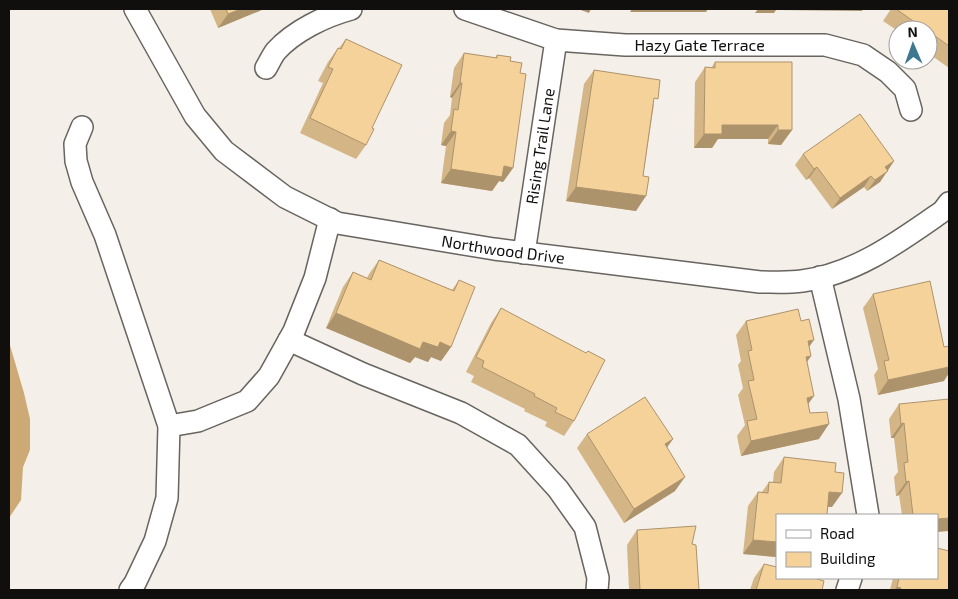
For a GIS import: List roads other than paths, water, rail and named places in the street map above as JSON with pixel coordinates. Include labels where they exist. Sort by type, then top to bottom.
[{"type":"street","name":"Northwood Drive","points":[[136,9],[195,116],[224,151],[285,197],[337,223],[524,252],[760,282],[802,281],[833,274],[877,256],[943,211],[949,203]]},
{"type":"street","points":[[266,68],[275,52],[292,37],[314,24],[351,9]]},
{"type":"street","name":"Hazy Gate Terrace","points":[[466,9],[556,40],[626,45],[825,45],[863,55],[888,72],[905,89],[912,110]]},
{"type":"street","name":"Rising Trail Lane","points":[[524,252],[556,40]]},
{"type":"street","points":[[82,127],[75,144],[76,161],[82,182],[105,235],[169,426],[167,498],[155,541],[130,590]]},
{"type":"street","points":[[169,426],[198,421],[247,401],[270,376],[289,340],[315,278],[330,219]]},
{"type":"street","points":[[820,277],[849,399],[868,514]]},
{"type":"street","points":[[289,340],[363,374],[461,413],[518,445],[558,489],[585,527],[598,578],[597,590]]}]
